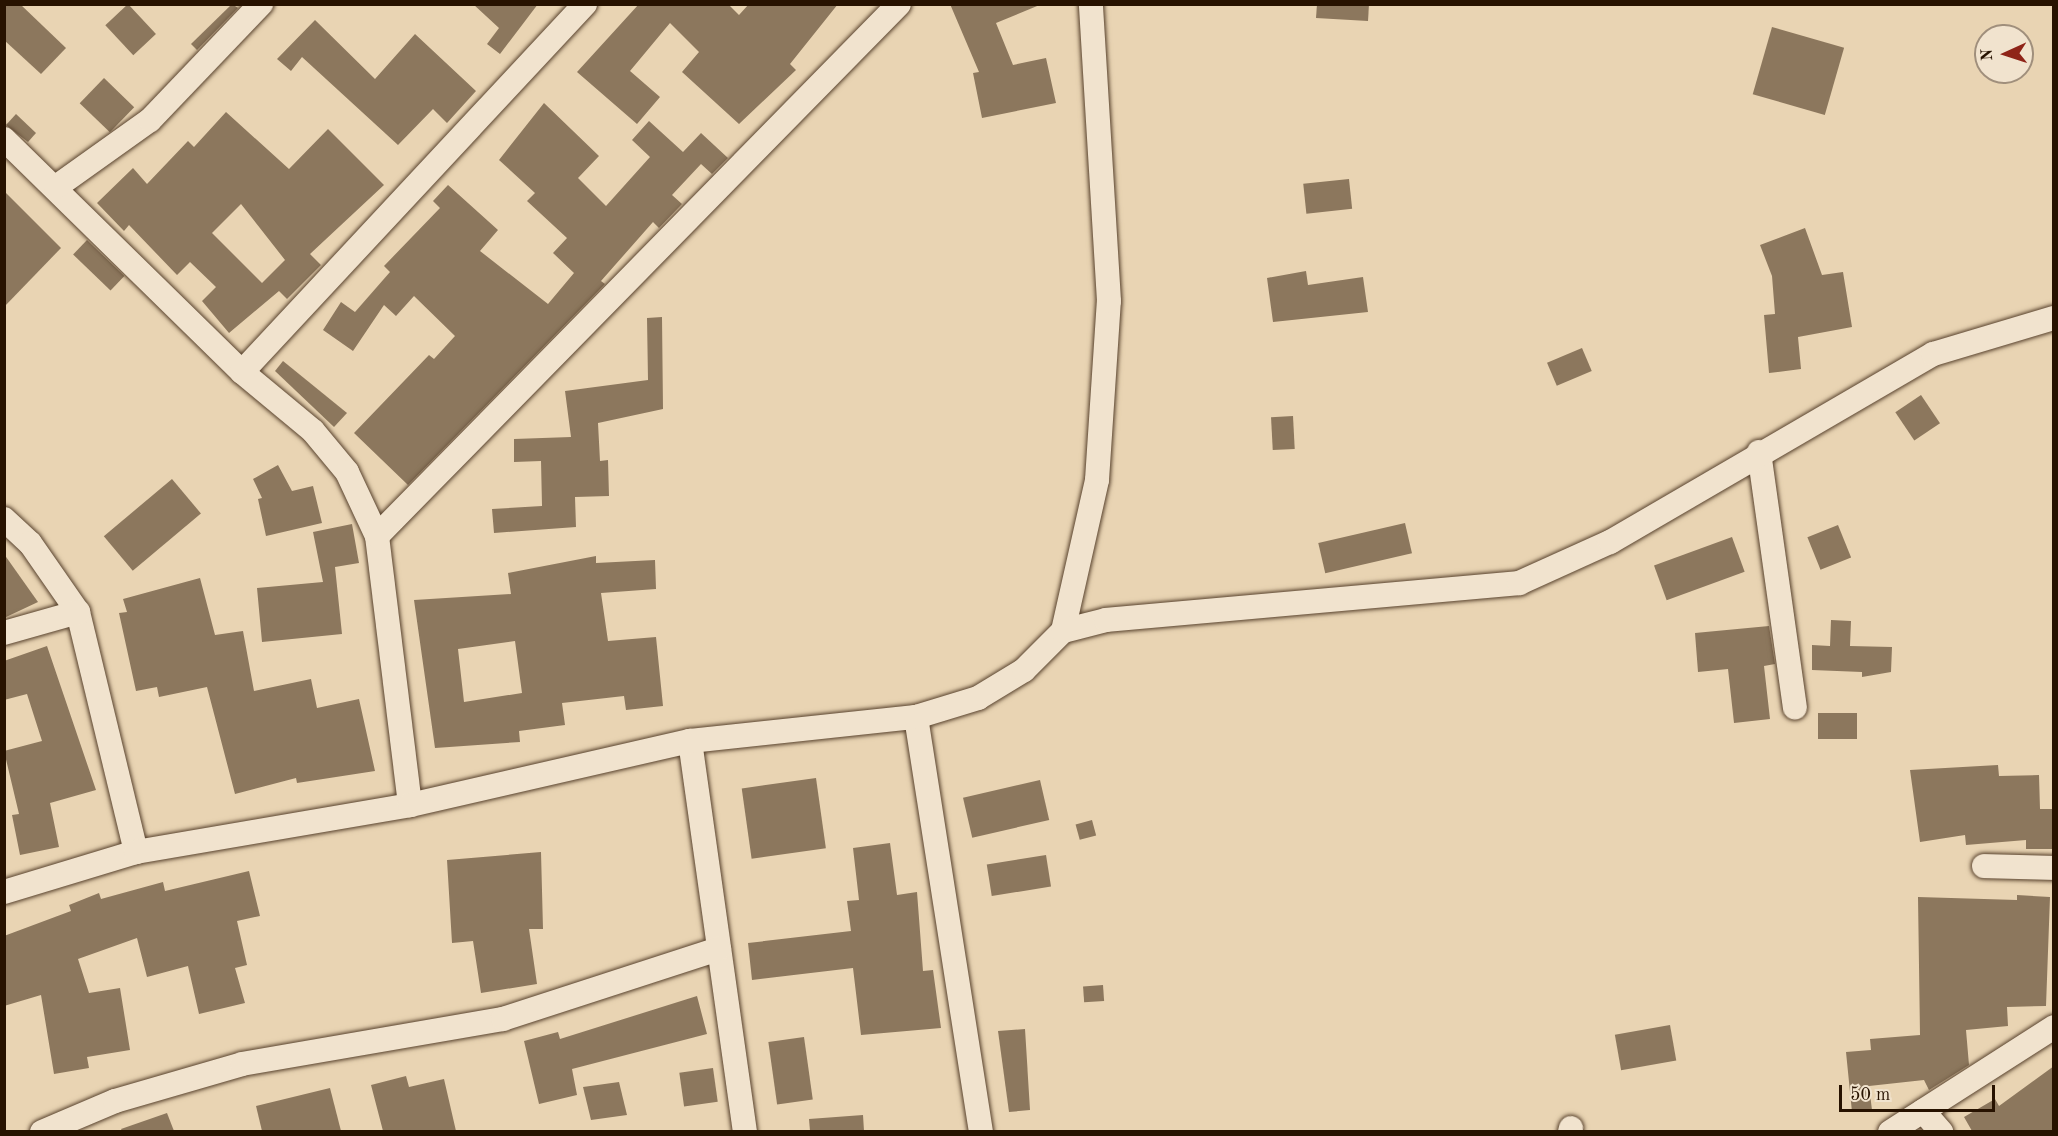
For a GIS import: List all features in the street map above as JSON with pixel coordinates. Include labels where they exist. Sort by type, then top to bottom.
[{"type":"street","points":[[56,187],[150,120],[261,4]]},
{"type":"street","points":[[242,372],[585,4]]},
{"type":"street","points":[[377,536],[899,4]]},
{"type":"street","points":[[1063,631],[1097,480],[1109,301],[1091,4]]},
{"type":"street","points":[[4,140],[56,187],[242,372],[313,431],[346,472],[377,536],[410,805]]},
{"type":"street","points":[[4,892],[136,852],[410,805],[690,741],[916,717],[978,698],[1024,670],[1063,631],[1106,620],[1519,583],[1610,542],[1759,452],[1933,354],[2054,318]]},
{"type":"street","points":[[1759,452],[1795,707]]},
{"type":"street","points":[[4,519],[30,543],[78,612],[136,852]]},
{"type":"street","points":[[4,633],[78,612]]},
{"type":"street","points":[[916,717],[981,1131]]},
{"type":"street","points":[[690,741],[745,1131]]},
{"type":"street","points":[[1984,866],[2054,868]]},
{"type":"street","points":[[42,1131],[115,1101],[242,1064],[503,1020],[718,949]]},
{"type":"street","points":[[1890,1131],[2054,1027]]},
{"type":"street","points":[[1923,1111],[1941,1131]]},
{"type":"building","points":[[4,4],[20,4],[66,48],[41,74],[4,40]]},
{"type":"building","points":[[128,4],[156,34],[133,55],[105,25]]},
{"type":"building","points":[[232,4],[238,8],[197,50],[191,44]]},
{"type":"building","points":[[473,4],[538,4],[500,54],[487,44],[499,28]]},
{"type":"building","points":[[639,4],[728,4],[739,15],[749,4],[838,4],[790,64],[796,70],[739,124],[682,72],[699,52],[670,23],[630,71],[660,97],[637,124],[577,72]]},
{"type":"building","points":[[950,4],[1042,4],[996,23],[1013,65],[1046,58],[1056,103],[982,118],[973,73],[979,72]]},
{"type":"building","points":[[1317,4],[1369,4],[1368,21],[1316,18]]},
{"type":"building","points":[[315,20],[375,79],[415,34],[476,91],[447,123],[433,109],[398,145],[302,57],[291,71],[277,59]]},
{"type":"building","points":[[1772,27],[1844,48],[1825,115],[1753,94]]},
{"type":"building","points":[[104,78],[134,107],[110,132],[80,103]]},
{"type":"building","points":[[544,103],[599,156],[578,178],[606,206],[650,157],[632,140],[649,121],[683,152],[701,133],[728,158],[712,174],[701,164],[672,195],[682,204],[659,228],[653,222],[601,281],[605,284],[408,485],[354,433],[429,355],[434,359],[455,336],[414,296],[396,316],[384,305],[353,351],[323,330],[341,302],[355,312],[390,272],[384,266],[440,208],[433,201],[448,185],[498,230],[480,251],[548,304],[574,273],[553,253],[567,238],[527,201],[535,193],[499,160]]},
{"type":"building","points":[[226,112],[289,169],[328,129],[384,185],[310,254],[321,265],[287,299],[279,291],[229,333],[202,301],[216,287],[190,262],[177,275],[129,225],[124,231],[97,203],[133,168],[147,184],[188,141],[194,147]],"holes":[[[241,204],[285,260],[262,283],[212,233]]]},
{"type":"building","points":[[16,114],[36,133],[28,142],[6,125]]},
{"type":"building","points":[[1349,179],[1352,209],[1306,214],[1303,184]]},
{"type":"building","points":[[4,191],[61,248],[4,307]]},
{"type":"building","points":[[1805,228],[1822,275],[1843,272],[1852,327],[1798,337],[1801,369],[1769,373],[1764,315],[1775,314],[1772,276],[1760,245]]},
{"type":"building","points":[[87,240],[124,276],[111,291],[73,254]]},
{"type":"building","points":[[1306,271],[1308,285],[1363,277],[1368,312],[1273,322],[1267,278]]},
{"type":"building","points":[[662,317],[663,409],[598,423],[600,461],[608,460],[609,496],[575,497],[576,527],[494,533],[492,509],[542,506],[541,461],[514,462],[514,439],[571,437],[565,391],[648,380],[647,318]]},
{"type":"building","points":[[1582,348],[1592,371],[1557,386],[1547,363]]},
{"type":"building","points":[[283,361],[347,413],[334,427],[275,371]]},
{"type":"building","points":[[1921,395],[1940,423],[1914,441],[1895,412]]},
{"type":"building","points":[[1293,416],[1295,449],[1273,450],[1271,417]]},
{"type":"building","points":[[278,465],[292,491],[313,486],[322,523],[266,536],[258,499],[262,498],[253,479]]},
{"type":"building","points":[[172,479],[201,513],[133,571],[104,536]]},
{"type":"building","points":[[1405,523],[1412,553],[1325,573],[1318,543]]},
{"type":"building","points":[[352,524],[359,563],[335,567],[342,634],[262,642],[257,588],[323,582],[313,532]]},
{"type":"building","points":[[1838,525],[1851,557],[1821,570],[1807,537]]},
{"type":"building","points":[[1732,537],[1745,572],[1667,600],[1654,565]]},
{"type":"building","points":[[4,554],[38,602],[4,618]]},
{"type":"building","points":[[596,556],[596,563],[655,560],[656,589],[601,593],[608,641],[656,637],[663,706],[626,710],[624,696],[562,703],[565,725],[519,731],[520,742],[435,748],[414,600],[511,594],[508,573]],"holes":[[[515,641],[522,693],[464,702],[458,649]]]},
{"type":"building","points":[[200,578],[215,635],[243,631],[254,691],[311,679],[317,708],[359,699],[375,771],[297,783],[296,778],[235,794],[207,687],[159,697],[157,687],[136,691],[119,613],[127,612],[123,599]]},
{"type":"building","points":[[1831,620],[1851,621],[1850,646],[1892,647],[1891,672],[1862,677],[1862,672],[1812,670],[1812,645],[1830,646]]},
{"type":"building","points":[[1769,626],[1775,664],[1764,666],[1770,719],[1734,723],[1728,669],[1698,672],[1695,633]]},
{"type":"building","points":[[47,646],[96,790],[50,803],[59,847],[20,855],[12,815],[19,814],[4,751],[42,741],[27,694],[4,700],[4,661]]},
{"type":"building","points":[[1818,713],[1857,713],[1857,739],[1818,739]]},
{"type":"building","points":[[1998,765],[1999,776],[2039,775],[2040,809],[2054,809],[2054,849],[2026,849],[2026,840],[1966,845],[1965,835],[1920,842],[1910,770]]},
{"type":"building","points":[[816,778],[826,848],[752,859],[742,788]]},
{"type":"building","points":[[1040,780],[1049,820],[972,838],[963,798]]},
{"type":"building","points":[[1092,820],[1096,835],[1080,840],[1076,824]]},
{"type":"building","points":[[890,843],[897,895],[917,892],[923,971],[933,970],[941,1028],[861,1035],[853,968],[752,980],[748,943],[851,931],[847,901],[859,900],[853,848]]},
{"type":"building","points":[[541,852],[543,929],[529,929],[537,984],[481,993],[473,941],[452,943],[447,860]]},
{"type":"building","points":[[1046,855],[1051,887],[992,896],[987,864]]},
{"type":"building","points":[[249,871],[260,916],[237,921],[247,965],[235,968],[245,1003],[199,1014],[188,966],[147,977],[137,938],[78,959],[89,993],[120,988],[130,1050],[87,1057],[89,1068],[54,1074],[41,995],[4,1006],[4,936],[71,911],[69,905],[99,893],[101,899],[163,882],[165,891]]},
{"type":"building","points":[[2017,895],[2050,897],[2046,1006],[2007,1007],[2008,1026],[1966,1030],[1969,1065],[1929,1090],[1924,1080],[1869,1086],[1872,1110],[1852,1112],[1846,1052],[1871,1050],[1870,1039],[1920,1035],[1918,897],[2017,900]]},
{"type":"building","points":[[1103,985],[1104,1001],[1084,1002],[1083,986]]},
{"type":"building","points":[[697,996],[707,1034],[572,1069],[577,1095],[539,1104],[524,1041],[558,1032],[560,1039]]},
{"type":"building","points":[[1670,1025],[1676,1060],[1621,1070],[1615,1035]]},
{"type":"building","points":[[1025,1029],[1030,1110],[1009,1112],[998,1031]]},
{"type":"building","points":[[804,1037],[813,1099],[777,1104],[768,1042]]},
{"type":"building","points":[[2054,1066],[2054,1131],[1972,1131],[1964,1117],[1995,1099],[1999,1106]]},
{"type":"building","points":[[713,1068],[718,1102],[684,1106],[679,1073]]},
{"type":"building","points":[[406,1076],[409,1087],[444,1079],[456,1131],[383,1131],[371,1085]]},
{"type":"building","points":[[619,1082],[627,1115],[591,1120],[583,1087]]},
{"type":"building","points":[[330,1088],[341,1131],[262,1131],[256,1106]]},
{"type":"building","points":[[167,1113],[174,1131],[122,1131],[121,1129]]},
{"type":"building","points":[[863,1115],[864,1131],[810,1131],[809,1119]]}]
